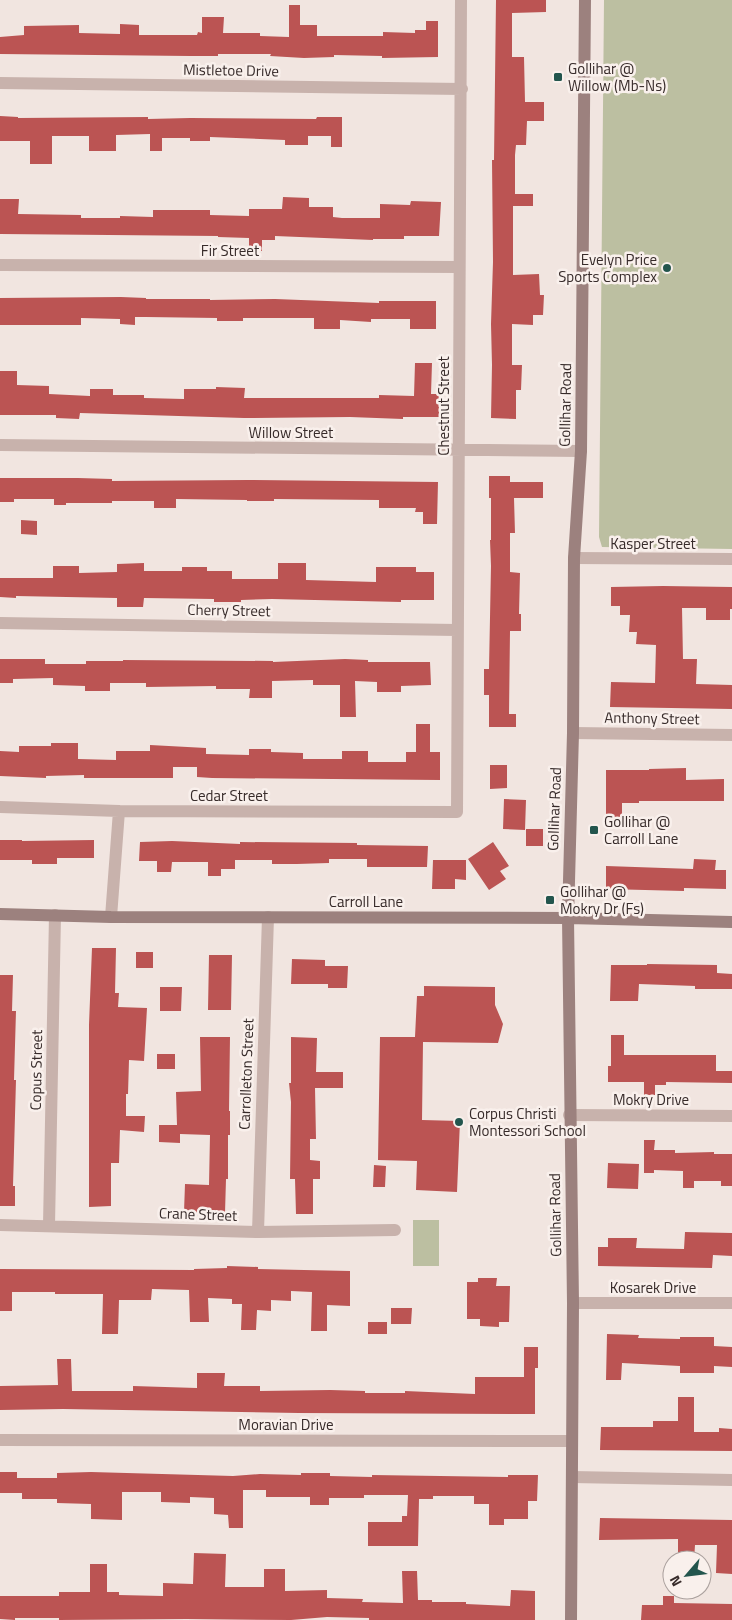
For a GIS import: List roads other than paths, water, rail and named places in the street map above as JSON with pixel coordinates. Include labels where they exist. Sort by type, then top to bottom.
[{"type":"main road","name":"Gollihar Road","points":[[571,1620],[573,1303],[569,1115],[568,918],[573,733],[574,558],[581,451],[585,0]]},
{"type":"main road","name":"Carroll Lane","points":[[0,914],[111,917],[568,918],[732,922]]},
{"type":"street","name":"Chestnut Street","points":[[457,812],[461,0]]},
{"type":"street","name":"Mistletoe Drive","points":[[0,83],[462,89]]},
{"type":"street","name":"Fir Street","points":[[0,265],[460,267]]},
{"type":"street","name":"Willow Street","points":[[0,445],[581,451]]},
{"type":"street","name":"Kasper Street","points":[[574,558],[732,559]]},
{"type":"street","name":"Cherry Street","points":[[0,624],[457,630]]},
{"type":"street","name":"Anthony Street","points":[[573,733],[732,735]]},
{"type":"street","name":"Cedar Street","points":[[0,807],[119,811],[457,812]]},
{"type":"street","points":[[111,917],[119,811]]},
{"type":"street","name":"Copus Street","points":[[49,1225],[55,915]]},
{"type":"street","name":"Carrolleton Street","points":[[258,1232],[268,917]]},
{"type":"street","name":"Mokry Drive","points":[[569,1115],[732,1116]]},
{"type":"street","name":"Crane Street","points":[[0,1225],[258,1232],[395,1230]]},
{"type":"street","name":"Kosarek Drive","points":[[573,1303],[732,1303]]},
{"type":"street","name":"Moravian Drive","points":[[0,1440],[572,1441]]},
{"type":"street","points":[[572,1477],[732,1480]]},
{"type":"place","name":"Gollihar @ Willow (Mb-Ns)","points":[[558,77]]},
{"type":"place","name":"Evelyn Price Sports Complex","points":[[667,268]]},
{"type":"place","name":"Gollihar @ Carroll Lane","points":[[594,830]]},
{"type":"place","name":"Gollihar @ Mokry Dr (Fs)","points":[[550,900]]},
{"type":"place","name":"Corpus Christi Montessori School","points":[[459,1122]]}]
